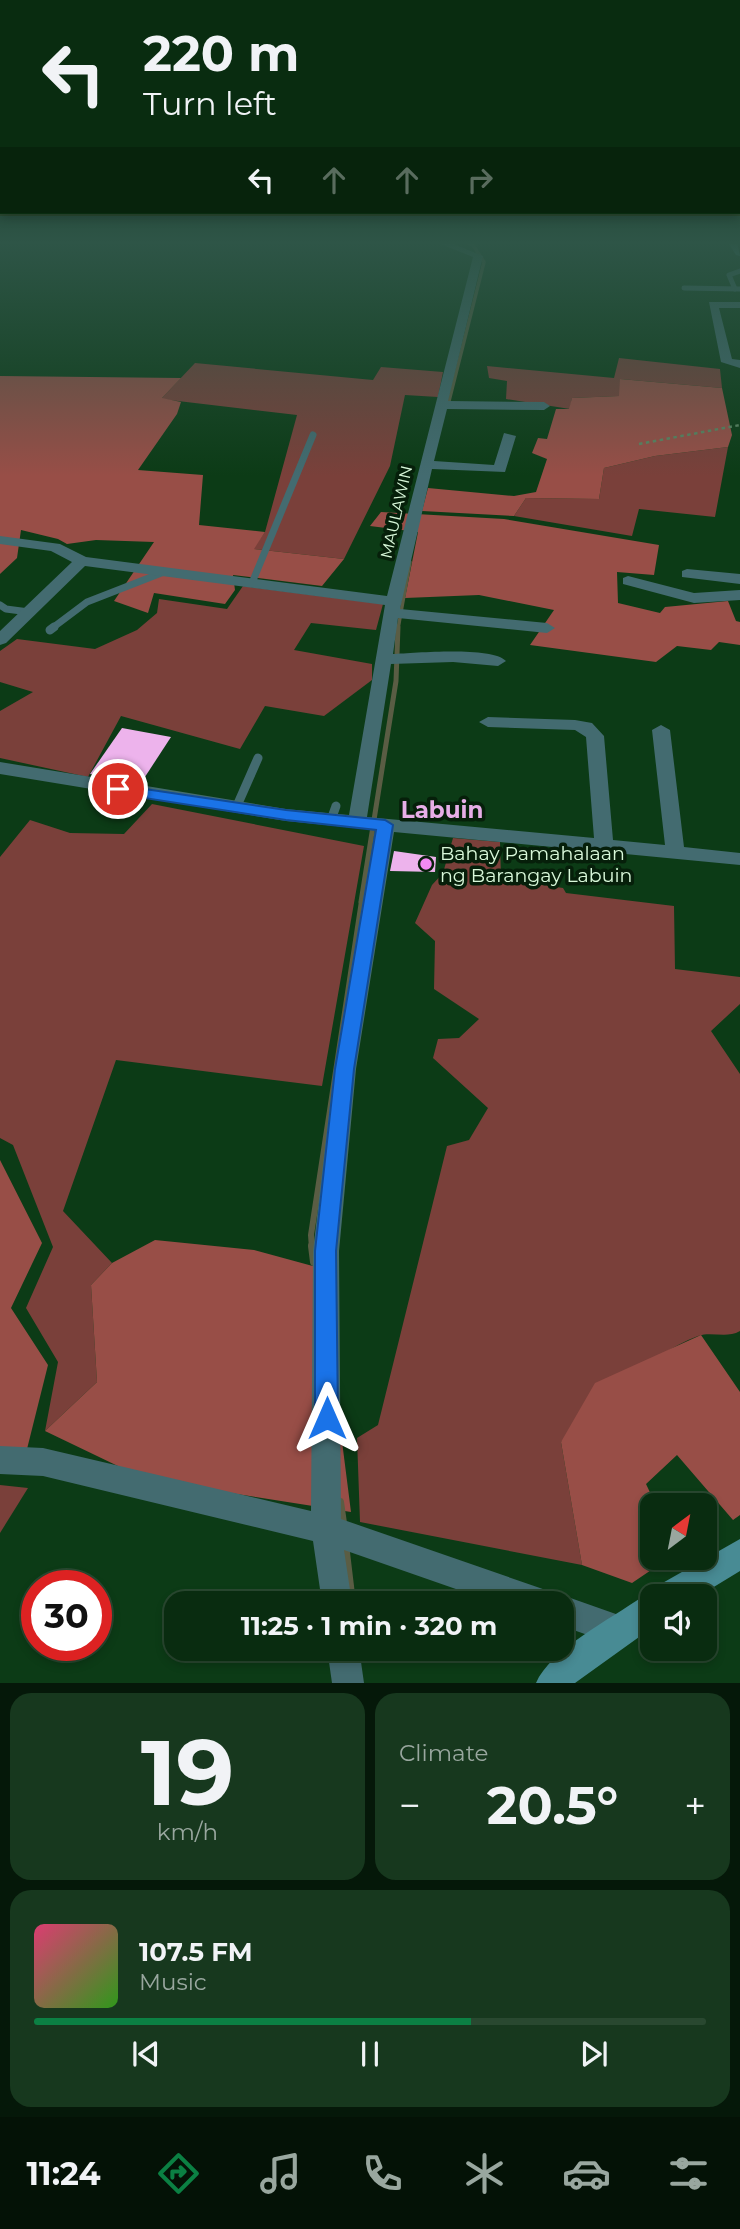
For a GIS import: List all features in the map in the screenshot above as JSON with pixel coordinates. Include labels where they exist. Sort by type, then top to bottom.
[{"type":"main road","points":[[690,1584],[740,1554]]},
{"type":"main road","points":[[552,1683],[640,1616]]},
{"type":"street","name":"MAULAWIN","points":[[358,822],[393,607],[425,465],[462,320]]},
{"type":"street","points":[[717,320],[727,362],[740,364]]},
{"type":"street","points":[[441,405],[544,406]]},
{"type":"street","points":[[425,465],[499,469],[509,436]]},
{"type":"street","points":[[0,540],[55,547],[82,561],[252,583],[393,607],[547,628]]},
{"type":"street","points":[[0,640],[82,561]]},
{"type":"street","points":[[687,574],[740,579]]},
{"type":"street","points":[[628,581],[694,598],[740,595]]},
{"type":"street","points":[[385,659],[440,657],[498,661]]},
{"type":"street","points":[[488,722],[575,724],[586,727],[595,736],[604,844]]},
{"type":"street","points":[[661,730],[675,852]]},
{"type":"street","points":[[0,768],[236,808],[334,813],[358,822],[740,859]]},
{"type":"street","points":[[335,1591],[326,1529],[326,1251],[345,1069],[385,825]]},
{"type":"street","points":[[0,1460],[43,1462],[326,1529],[505,1591]]},
{"type":"street","points":[[574,1615],[619,1630]]},
{"type":"street","points":[[345,1661],[348,1683]]},
{"type":"lane","points":[[252,583],[313,435]]},
{"type":"lane","points":[[50,630],[87,602],[164,572]]},
{"type":"lane","points":[[0,605],[29,612]]},
{"type":"lane","points":[[236,808],[258,758]]},
{"type":"path","points":[[639,444],[740,425]]},
{"type":"shaded area","points":[[619,358],[720,369],[722,388],[620,379],[620,396],[572,398],[570,409],[506,399],[507,381],[489,378],[487,366],[614,378]]},
{"type":"shaded area","points":[[195,363],[373,380],[381,367],[443,372],[438,397],[405,395],[390,466],[344,559],[253,549],[265,532],[297,415],[161,399]]},
{"type":"shaded area","points":[[0,376],[181,378],[162,398],[181,402],[177,414],[138,470],[203,475],[199,525],[265,532],[254,549],[344,559],[322,586],[233,575],[235,590],[225,604],[154,593],[148,613],[114,601],[154,542],[96,540],[67,544],[58,539],[21,530],[17,558],[0,574]]},
{"type":"shaded area","points":[[620,379],[722,388],[732,435],[728,447],[655,456],[604,468],[599,499],[526,498],[514,516],[422,511],[428,488],[514,496],[536,492],[547,459],[532,453],[538,438],[547,439],[556,409],[569,409],[572,398],[619,396]]},
{"type":"shaded area","points":[[728,447],[715,517],[639,509],[632,536],[514,516],[526,498],[599,499],[604,468],[655,456]]},
{"type":"shaded area","points":[[381,512],[504,519],[659,545],[654,575],[617,572],[618,603],[660,613],[665,607],[728,601],[736,621],[740,622],[740,645],[719,642],[711,650],[677,646],[656,662],[530,645],[554,610],[479,595],[405,598],[418,532],[370,526]]},
{"type":"shaded area","points":[[243,586],[383,604],[376,630],[311,623],[294,650],[372,664],[372,680],[324,716],[265,706],[240,749],[121,716],[88,777],[0,758],[0,711],[33,692],[0,682],[0,651],[17,639],[95,649],[137,630],[157,613],[159,599],[227,609]]},
{"type":"shaded area","points":[[152,804],[364,846],[322,1086],[116,1060],[63,1211],[112,1263],[91,1285],[97,1382],[45,1431],[58,1362],[26,1308],[53,1247],[13,1145],[0,1138],[0,857],[30,820],[70,833],[124,834]]},
{"type":"shaded area","points":[[453,838],[500,842],[501,879],[563,888],[566,893],[674,906],[675,969],[740,977],[740,1004],[711,1031],[740,1074],[740,1331],[698,1336],[660,1356],[625,1383],[561,1442],[582,1565],[360,1522],[357,1438],[378,1425],[447,1146],[469,1140],[488,1108],[433,1058],[438,1039],[459,1038],[479,1019],[434,989],[435,941],[415,923],[432,885],[443,873]]},
{"type":"shaded area","points":[[0,1160],[42,1243],[11,1308],[48,1365],[25,1457],[0,1455]]},
{"type":"shaded area","points":[[155,1240],[254,1250],[320,1268],[351,1512],[147,1480],[45,1431],[97,1382],[91,1285],[112,1263]]},
{"type":"shaded area","points":[[701,1335],[740,1392],[740,1515],[733,1520],[718,1503],[718,1493],[710,1493],[677,1455],[646,1484],[650,1493],[640,1493],[640,1570],[651,1570],[632,1583],[582,1565],[561,1442],[595,1383]]},
{"type":"shaded area","points":[[0,1485],[28,1488],[0,1533]]},
{"type":"building","points":[[122,728],[171,737],[141,783],[90,774]]},
{"type":"building","points":[[394,851],[436,857],[435,872],[390,871]]},
{"type":"waterway","points":[[449,401],[470,320]]},
{"type":"waterway","points":[[398,629],[410,562]]},
{"type":"waterway","points":[[361,902],[396,681],[398,627]]},
{"type":"waterway","points":[[312,1248],[311,1235],[362,901]]},
{"type":"waterway","points":[[312,1246],[314,1262]]},
{"type":"waterway","points":[[340,1502],[343,1523]]},
{"type":"waterway","points":[[345,1544],[351,1591]]},
{"type":"place","name":"Bahay Pamahalaan ng Barangay Labuin","points":[[426,864]]},
{"type":"district","name":"Labuin","points":[[442,810]]},
{"type":"route","points":[[118,789],[286,815],[385,825],[345,1069],[326,1251],[327,1418]]}]
